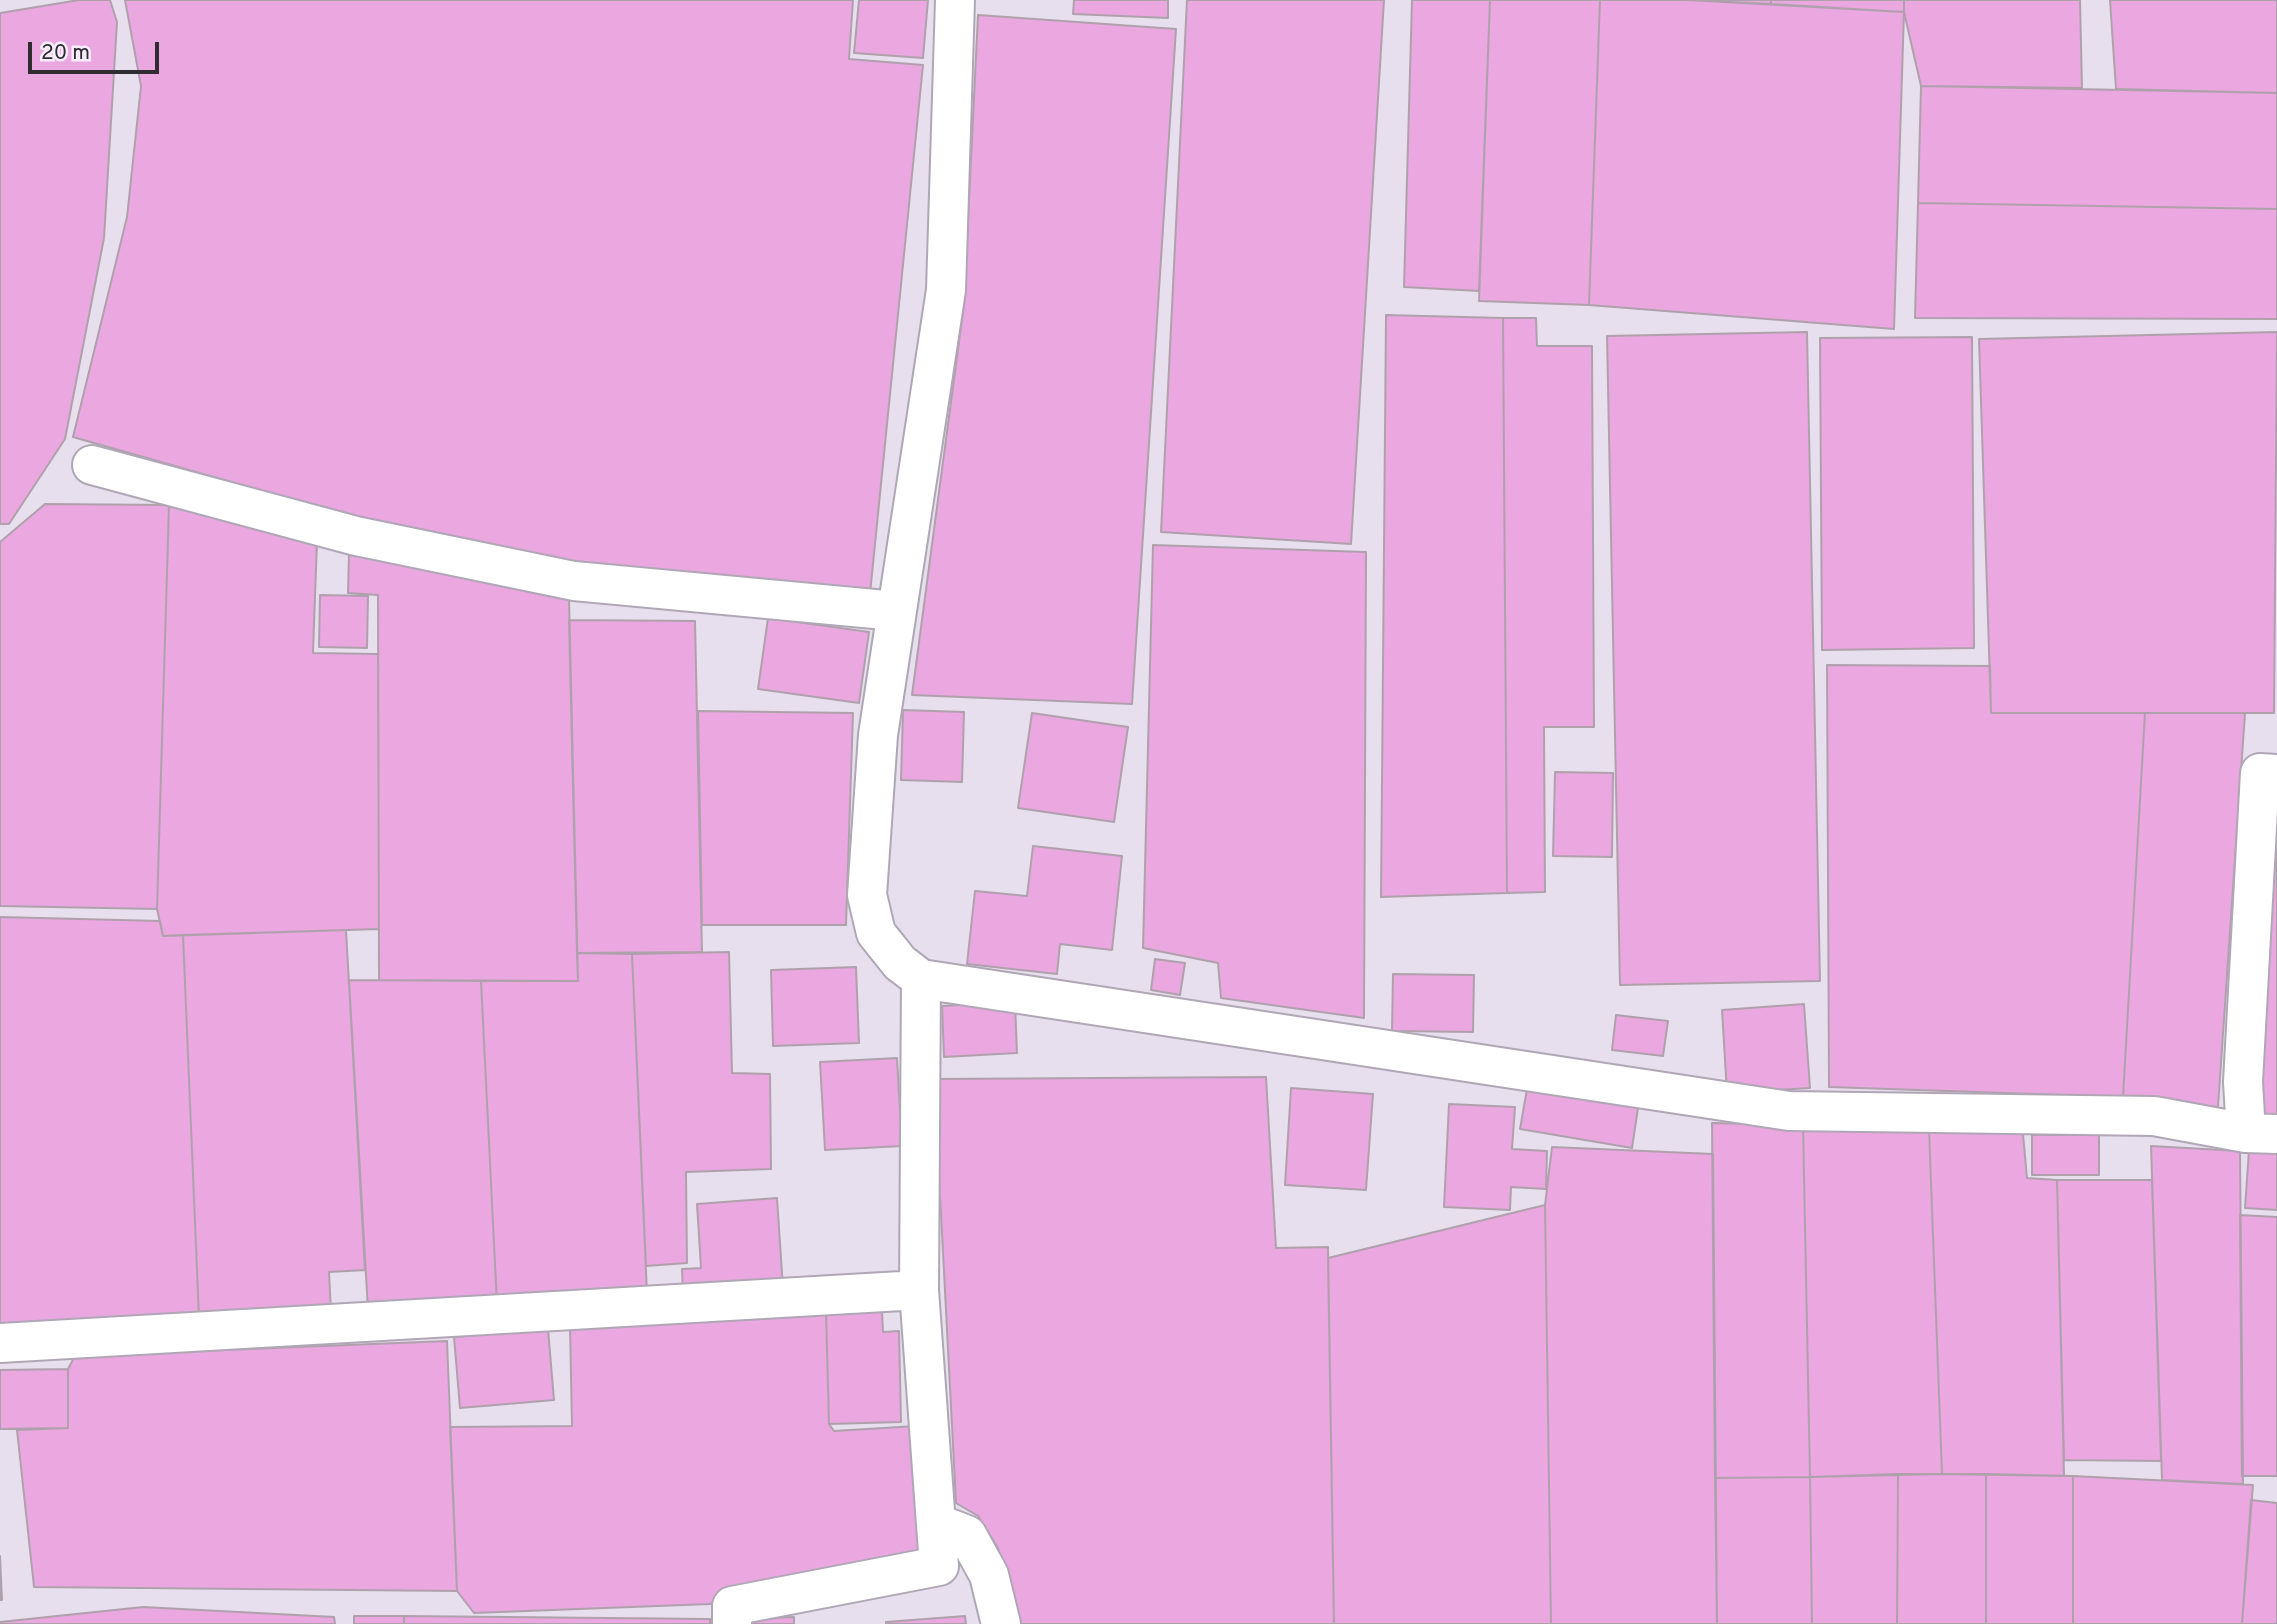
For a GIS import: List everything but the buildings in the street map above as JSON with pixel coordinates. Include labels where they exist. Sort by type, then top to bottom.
[{"type":"street","points":[[955,0],[946,290],[877,735],[867,895],[876,933],[900,963],[921,979],[1789,1111],[2154,1116],[2262,1133],[2243,1082],[2260,773],[2277,774]]},
{"type":"street","points":[[92,465],[356,536],[574,581],[897,611]]},
{"type":"street","points":[[732,1624],[732,1606],[939,1566],[919,1290],[921,979]]},
{"type":"street","points":[[0,1343],[919,1290]]},
{"type":"street","points":[[936,1523],[967,1535],[989,1575],[1001,1624]]}]
